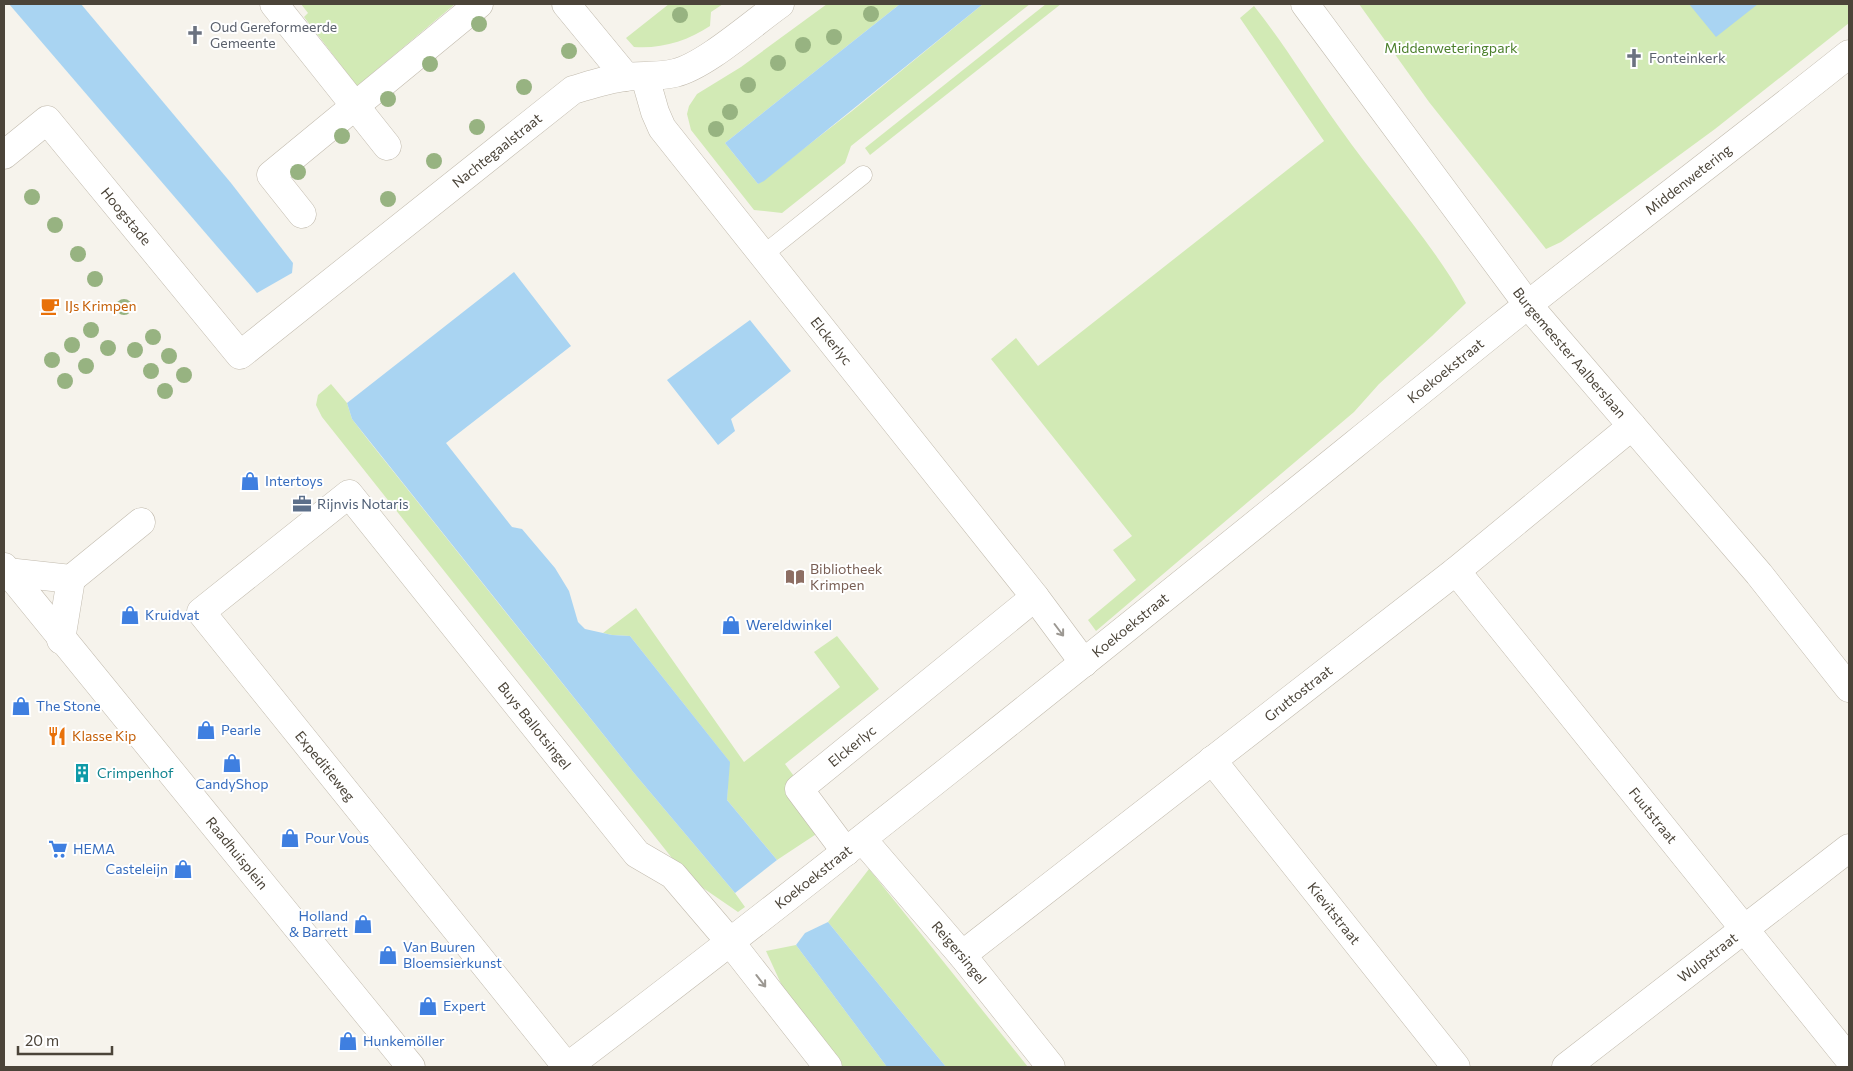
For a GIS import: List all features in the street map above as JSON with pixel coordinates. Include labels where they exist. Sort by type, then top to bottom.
[{"type":"street","points":[[274,4],[387,146]]},
{"type":"street","points":[[302,214],[271,175],[479,4]]},
{"type":"street","points":[[566,4],[636,77]]},
{"type":"street","name":"Nachtegaalstraat","points":[[240,355],[573,90],[598,82],[675,73],[690,67],[706,58],[780,4]]},
{"type":"street","name":"Burgemeester Aalberslaan","points":[[1305,4],[1528,306],[1759,574],[1849,688]]},
{"type":"street","name":"Middenwetering","points":[[1528,306],[1844,68]]},
{"type":"street","name":"Elckerlyc","points":[[636,77],[662,128],[764,254],[1084,663]]},
{"type":"street","name":"Hoogstade","points":[[4,155],[47,120],[240,355]]},
{"type":"street","name":"Koekoekstraat","points":[[731,943],[1084,663],[1528,306]]},
{"type":"street","name":"Gruttostraat","points":[[962,955],[1456,570],[1632,426]]},
{"type":"street","name":"Buys Ballotsingel","points":[[349,494],[637,854],[673,874],[731,943],[828,1067]]},
{"type":"street","name":"Expeditieweg","points":[[349,494],[201,612],[567,1067]]},
{"type":"street","points":[[61,640],[71,579],[141,522]]},
{"type":"street","name":"Raadhuisplein","points":[[6,570],[71,579]]},
{"type":"street","name":"Raadhuisplein","points":[[6,570],[61,640],[411,1067]]},
{"type":"street","name":"Fuutstraat","points":[[1456,570],[1849,1059]]},
{"type":"street","name":"Elckerlyc","points":[[854,846],[799,789],[1034,597]]},
{"type":"street","name":"Kievitstraat","points":[[1212,760],[1456,1067]]},
{"type":"street","name":"Reigersingel","points":[[854,846],[962,955],[1051,1067]]},
{"type":"street","name":"Wulpstraat","points":[[1566,1067],[1849,848]]},
{"type":"street","points":[[567,1067],[731,943]]},
{"type":"lane","points":[[764,254],[863,175]]},
{"type":"green space","points":[[301,4],[455,4],[357,86],[304,17],[308,13]]},
{"type":"green space","points":[[669,4],[723,4],[711,12],[710,26],[692,36],[674,43],[654,47],[634,47],[626,38]]},
{"type":"green space","points":[[827,4],[900,4],[725,143],[758,184],[852,111],[983,4],[1030,4],[851,146],[845,163],[782,213],[754,210],[691,130],[687,114],[689,106],[697,94],[741,67]]},
{"type":"green space","points":[[1046,4],[1061,4],[870,155],[865,148]]},
{"type":"green space","name":"Middenweteringpark","points":[[1359,4],[1849,4],[1849,23],[1715,129],[1561,242],[1546,249],[1429,102]]},
{"type":"green space","points":[[1254,6],[1328,112],[1437,257],[1466,303],[1379,384],[1354,412],[1096,631],[1088,620],[1136,580],[1113,550],[1132,536],[991,359],[1016,338],[1038,366],[1324,141],[1240,18]]},
{"type":"green space","points":[[331,384],[347,403],[352,419],[369,441],[634,773],[745,907],[738,912],[687,877],[322,417],[316,405],[318,395]]},
{"type":"green space","points":[[636,608],[744,762],[840,687],[814,652],[837,636],[879,689],[785,764],[830,825],[777,860],[727,800],[729,761],[630,636],[603,633]]},
{"type":"green space","points":[[869,869],[1028,1067],[946,1067],[828,922]]},
{"type":"green space","points":[[796,945],[887,1067],[835,1067],[800,1025],[766,951]]},
{"type":"water","points":[[9,4],[81,4],[231,183],[293,263],[292,273],[257,293]]},
{"type":"water","points":[[900,4],[983,4],[758,184],[725,143]]},
{"type":"water","points":[[1689,4],[1758,4],[1716,37]]},
{"type":"water","points":[[514,272],[571,346],[446,443],[512,527],[522,529],[555,568],[569,591],[578,622],[585,629],[612,635],[630,636],[730,762],[727,800],[777,860],[735,893],[634,773],[352,419],[347,403]]},
{"type":"water","points":[[750,320],[791,371],[731,419],[735,431],[718,445],[667,380]]},
{"type":"water","points":[[828,922],[946,1067],[887,1067],[796,945],[805,933]]},
{"type":"place","name":"Oud Gereformeerde Gemeente","points":[[195,35]]},
{"type":"place","name":"Fonteinkerk","points":[[1634,58]]},
{"type":"place","name":"IJs Krimpen","points":[[50,306]]},
{"type":"place","name":"Intertoys","points":[[250,481]]},
{"type":"place","name":"Rijnvis Notaris","points":[[302,504]]},
{"type":"place","name":"Bibliotheek Krimpen","points":[[795,577]]},
{"type":"place","name":"Kruidvat","points":[[130,615]]},
{"type":"place","name":"Wereldwinkel","points":[[731,625]]},
{"type":"place","name":"The Stone","points":[[21,706]]},
{"type":"place","name":"Pearle","points":[[206,730]]},
{"type":"place","name":"Klasse Kip","points":[[57,736]]},
{"type":"place","name":"CandyShop","points":[[232,763]]},
{"type":"place","name":"Crimpenhof","points":[[82,773]]},
{"type":"place","name":"Pour Vous","points":[[290,838]]},
{"type":"place","name":"HEMA","points":[[58,849]]},
{"type":"place","name":"Casteleijn","points":[[183,869]]},
{"type":"place","name":"Holland & Barrett","points":[[363,924]]},
{"type":"place","name":"Van Buuren Bloemsierkunst","points":[[388,955]]},
{"type":"place","name":"Expert","points":[[428,1006]]},
{"type":"place","name":"Hunkemöller","points":[[348,1041]]}]
